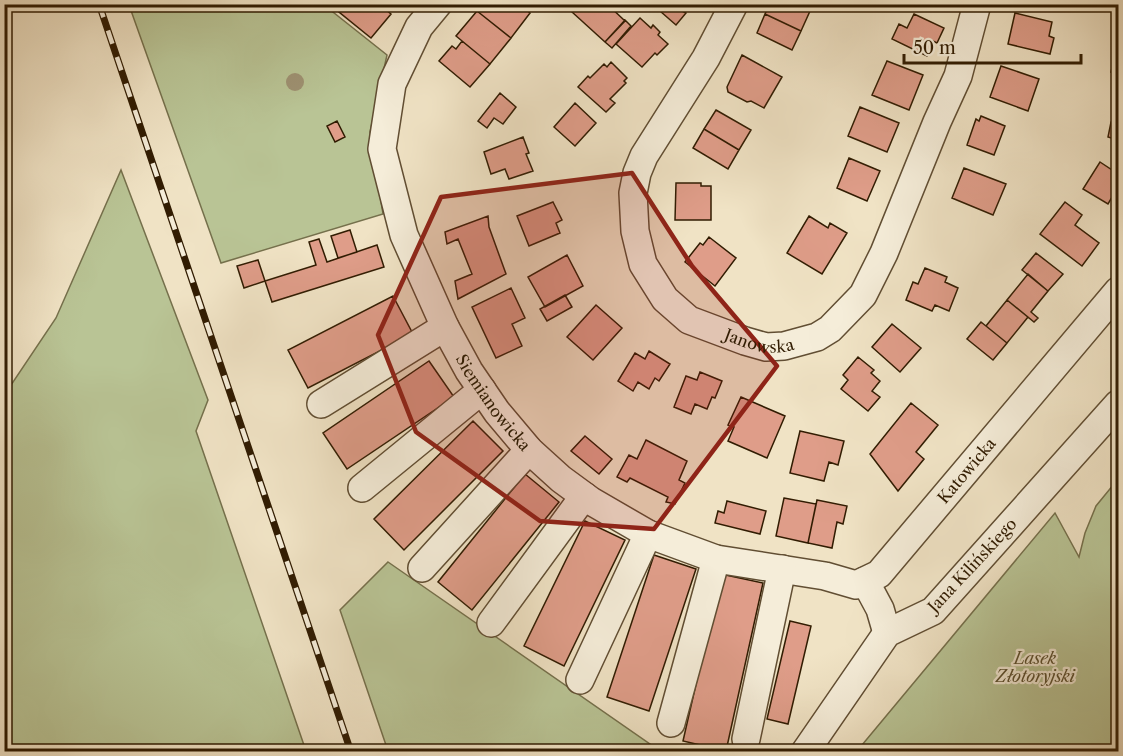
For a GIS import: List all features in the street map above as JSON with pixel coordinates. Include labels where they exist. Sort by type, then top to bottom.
[{"type":"street","name":"Siemianowicka","points":[[438,4],[419,27],[392,84],[382,149],[404,235],[445,327],[469,371],[497,412],[529,450],[584,496],[648,534],[716,559],[782,569]]},
{"type":"street","name":"Janowska","points":[[734,4],[706,58],[644,156],[637,173],[633,193],[635,231],[643,264],[665,299],[679,313],[705,328],[766,347],[784,346],[817,337],[830,329],[863,295],[884,253],[958,76],[977,4]]},
{"type":"street","name":"Katowicka","points":[[865,581],[879,574],[1119,291]]},
{"type":"street","points":[[321,404],[445,327]]},
{"type":"street","points":[[362,488],[482,390]]},
{"type":"street","name":"Jana Kilińskiego","points":[[805,752],[887,633],[933,611],[1119,404]]},
{"type":"street","points":[[422,568],[529,450]]},
{"type":"street","points":[[491,623],[584,496]]},
{"type":"street","points":[[580,680],[648,534]]},
{"type":"street","points":[[671,723],[716,559]]},
{"type":"street","points":[[746,739],[782,569],[825,576],[856,585],[865,581],[880,609],[887,633]]},
{"type":"highlighted area","points":[[632,173],[692,266],[777,366],[654,529],[540,521],[416,432],[378,335],[441,197]]},
{"type":"green space","points":[[129,5],[324,5],[387,55],[370,132],[383,214],[221,263]]},
{"type":"green space","points":[[121,170],[208,400],[196,431],[306,751],[5,751],[5,394],[56,318]]},
{"type":"green space","name":"Lasek Złotoryjski","points":[[1118,479],[1118,751],[857,751],[1055,513],[1079,557],[1085,533],[1096,506]]},
{"type":"green space","points":[[388,562],[653,746],[664,751],[388,751],[340,610]]},
{"type":"building","points":[[345,4],[379,4],[391,14],[371,38],[339,12]]},
{"type":"building","points":[[483,4],[520,4],[530,13],[511,38],[477,11]]},
{"type":"building","points":[[579,4],[607,4],[625,21],[605,42],[572,12]]},
{"type":"building","points":[[652,4],[693,4],[690,9],[687,6],[682,11],[686,13],[676,25]]},
{"type":"building","points":[[770,4],[797,4],[810,11],[801,31],[765,14]]},
{"type":"building","points":[[477,11],[511,38],[490,64],[456,36]]},
{"type":"building","points":[[1015,13],[1052,22],[1049,36],[1054,38],[1050,54],[1008,44]]},
{"type":"building","points":[[765,14],[801,31],[792,50],[757,33]]},
{"type":"building","points":[[914,14],[944,28],[937,43],[933,41],[927,56],[892,39],[899,24],[907,28]]},
{"type":"building","points":[[640,18],[651,28],[653,25],[660,32],[658,35],[668,44],[657,55],[655,53],[642,67],[616,44]]},
{"type":"building","points":[[625,20],[631,26],[612,48],[605,42]]},
{"type":"building","points":[[462,41],[490,64],[470,87],[439,61],[452,46],[456,49]]},
{"type":"building","points":[[1116,49],[1118,50],[1118,73],[1111,72]]},
{"type":"building","points":[[742,55],[782,77],[764,108],[728,92],[727,87]]},
{"type":"building","points":[[887,61],[923,75],[909,110],[872,95]]},
{"type":"building","points":[[611,62],[627,78],[624,81],[626,83],[610,99],[615,103],[606,112],[578,87],[588,76],[590,78],[604,64],[607,67]]},
{"type":"building","points":[[1001,66],[1039,79],[1028,111],[990,97]]},
{"type":"building","points":[[500,93],[516,107],[503,124],[494,118],[487,128],[478,121]]},
{"type":"building","points":[[575,103],[596,123],[575,146],[554,127]]},
{"type":"building","points":[[860,107],[899,123],[887,152],[848,136]]},
{"type":"building","points":[[716,110],[751,130],[739,150],[704,129]]},
{"type":"building","points":[[1118,115],[1118,140],[1108,137],[1111,122],[1117,123]]},
{"type":"building","points":[[981,116],[1005,126],[994,155],[967,145],[976,119],[979,121]]},
{"type":"building","points":[[337,121],[345,137],[335,142],[327,126]]},
{"type":"building","points":[[704,129],[739,150],[728,169],[693,148]]},
{"type":"building","points":[[523,137],[529,153],[526,154],[533,171],[509,179],[505,169],[491,174],[484,152]]},
{"type":"building","points":[[849,158],[880,171],[867,201],[837,188]]},
{"type":"building","points":[[1100,162],[1118,174],[1118,187],[1108,204],[1083,189]]},
{"type":"building","points":[[964,168],[1006,184],[993,215],[952,198]]},
{"type":"building","points":[[676,183],[701,183],[701,186],[711,186],[711,220],[675,220]]},
{"type":"building","points":[[553,202],[562,220],[556,223],[560,233],[529,246],[517,216]]},
{"type":"building","points":[[1065,202],[1082,215],[1075,225],[1099,243],[1082,266],[1040,234]]},
{"type":"building","points":[[488,216],[489,227],[506,274],[458,299],[455,281],[472,274],[458,239],[447,244],[445,232]]},
{"type":"building","points":[[809,216],[828,228],[830,223],[847,233],[822,274],[787,253]]},
{"type":"building","points":[[350,230],[357,252],[338,258],[331,236]]},
{"type":"building","points":[[709,237],[736,258],[715,286],[685,262],[700,243],[703,245]]},
{"type":"building","points":[[319,239],[327,262],[377,245],[384,267],[272,302],[265,281],[316,265],[309,242]]},
{"type":"building","points":[[1036,253],[1063,274],[1048,291],[1022,270]]},
{"type":"building","points":[[567,255],[583,286],[545,307],[528,277]]},
{"type":"building","points":[[258,260],[265,281],[244,288],[237,266]]},
{"type":"building","points":[[925,268],[947,277],[945,282],[958,288],[949,311],[935,305],[932,311],[906,300],[913,282],[918,284]]},
{"type":"building","points":[[1028,274],[1048,291],[1031,312],[1038,318],[1034,322],[1007,300]]},
{"type":"building","points":[[511,288],[525,318],[512,324],[522,346],[496,358],[472,307]]},
{"type":"building","points":[[565,295],[572,307],[547,321],[540,309]]},
{"type":"building","points":[[393,296],[413,334],[308,388],[288,350]]},
{"type":"building","points":[[1007,300],[1028,317],[1007,343],[986,326]]},
{"type":"building","points":[[596,305],[622,328],[593,360],[567,337]]},
{"type":"building","points":[[981,322],[1007,343],[993,360],[967,339]]},
{"type":"building","points":[[892,324],[921,348],[900,372],[872,347]]},
{"type":"building","points":[[649,351],[670,364],[659,381],[655,378],[649,389],[638,382],[633,391],[618,381],[635,353],[645,359]]},
{"type":"building","points":[[858,357],[874,370],[871,373],[880,381],[872,391],[880,397],[868,411],[841,389],[848,380],[843,375]]},
{"type":"building","points":[[429,361],[454,397],[347,469],[323,433]]},
{"type":"building","points":[[700,372],[722,381],[715,398],[712,397],[707,409],[695,404],[691,414],[674,407],[686,376],[697,380]]},
{"type":"building","points":[[741,397],[785,416],[767,458],[728,441],[734,427],[728,425]]},
{"type":"building","points":[[911,403],[938,425],[916,452],[924,459],[898,491],[870,454]]},
{"type":"building","points":[[473,421],[503,451],[404,550],[374,519]]},
{"type":"building","points":[[800,431],[844,441],[838,465],[829,462],[824,481],[790,473]]},
{"type":"building","points":[[585,436],[612,459],[599,474],[571,451]]},
{"type":"building","points":[[646,440],[687,461],[679,480],[685,483],[675,504],[666,502],[668,497],[630,478],[627,482],[617,477],[629,455],[637,459]]},
{"type":"building","points":[[525,474],[559,502],[472,610],[438,582]]},
{"type":"building","points":[[784,498],[816,504],[808,543],[776,536]]},
{"type":"building","points":[[817,500],[847,506],[843,524],[837,522],[832,548],[808,543]]},
{"type":"building","points":[[727,501],[766,511],[760,534],[715,523],[718,511],[724,513]]},
{"type":"building","points":[[585,521],[625,540],[564,666],[524,646]]},
{"type":"building","points":[[654,555],[696,569],[649,711],[607,697]]},
{"type":"building","points":[[721,574],[763,583],[726,751],[683,741]]},
{"type":"building","points":[[790,621],[811,626],[788,724],[767,719]]},
{"type":"railway","points":[[99,4],[351,752]]}]
